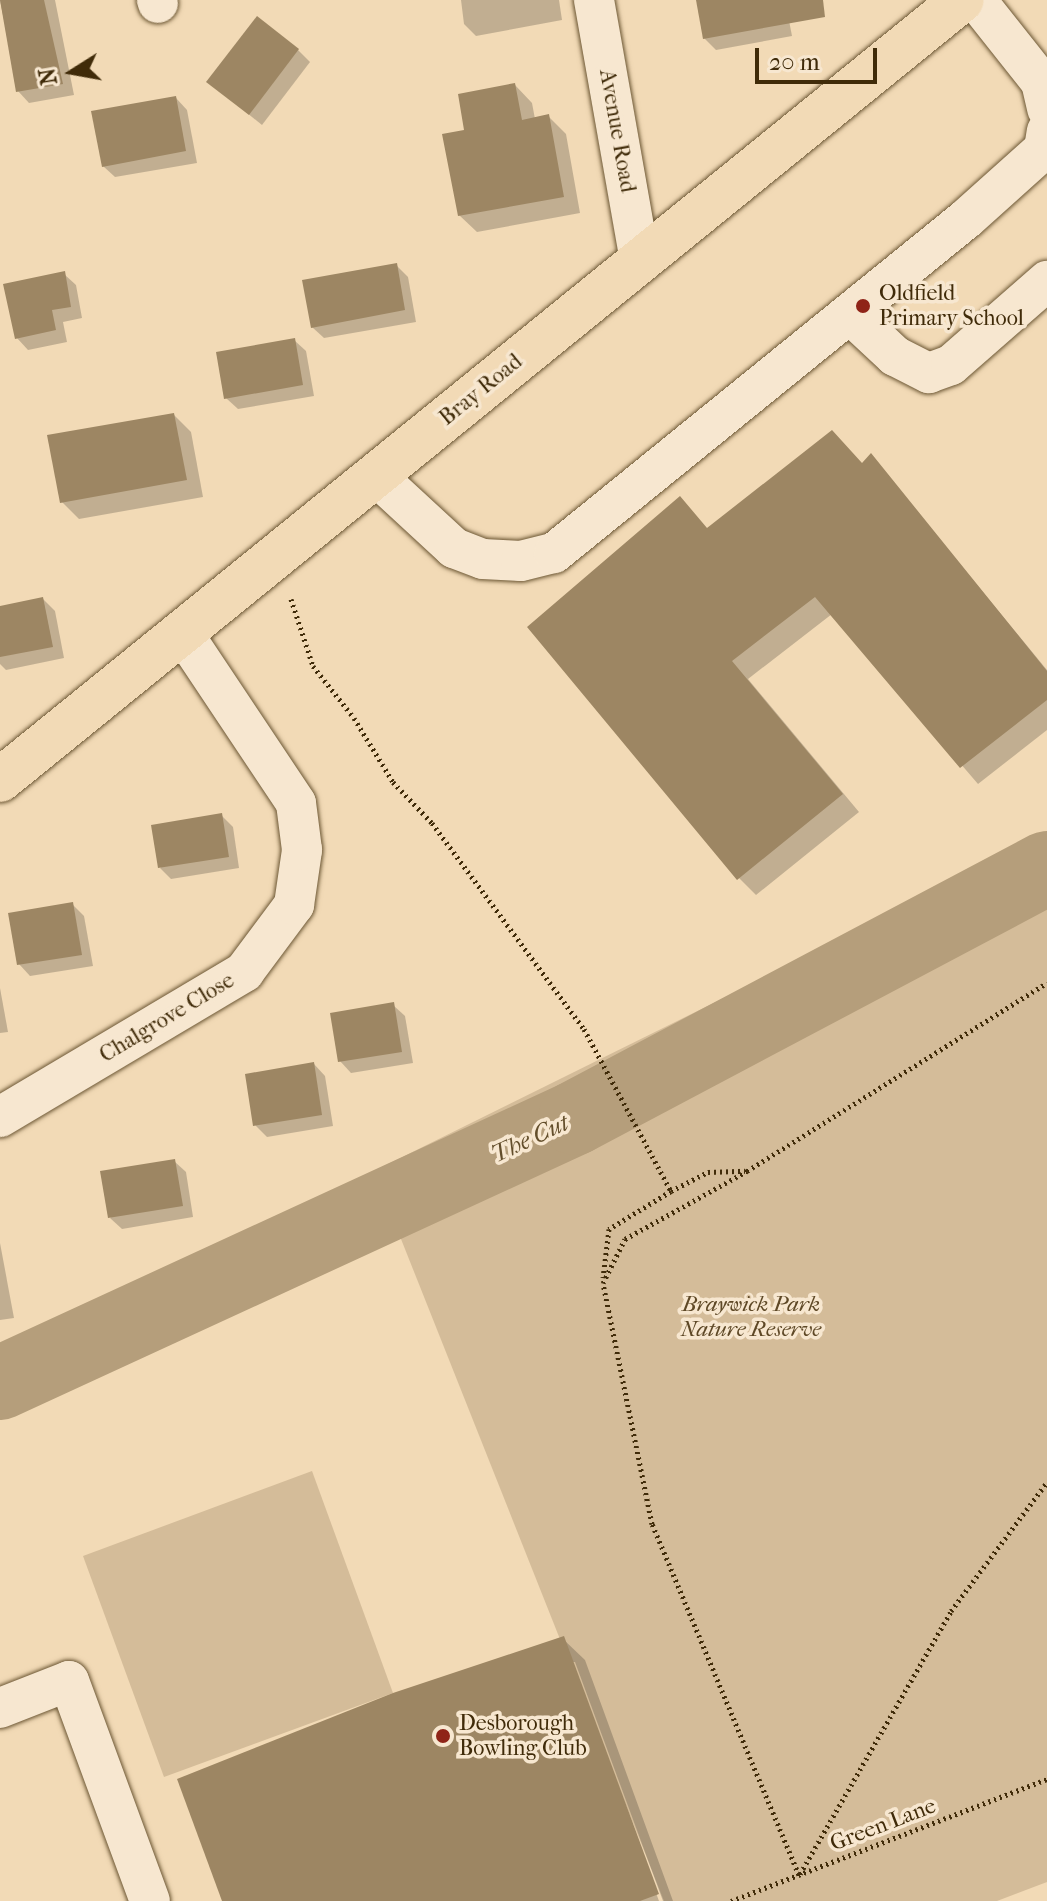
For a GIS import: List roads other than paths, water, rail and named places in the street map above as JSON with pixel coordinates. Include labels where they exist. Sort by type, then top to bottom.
[{"type":"main road","name":"Bray Road","points":[[0,780],[962,0]]},
{"type":"street","name":"Avenue Road","points":[[594,0],[640,261]]},
{"type":"street","points":[[375,475],[454,548],[483,559],[521,561],[554,553],[966,219],[1044,149],[1047,131],[1041,82],[976,0]]},
{"type":"street","points":[[850,314],[895,356],[929,373],[951,365],[1047,281]]},
{"type":"street","name":"Chalgrove Close","points":[[0,1117],[244,972],[294,905],[302,850],[296,803],[182,632]]},
{"type":"street","points":[[0,1708],[69,1681],[150,1901]]},
{"type":"waterway","name":"The Cut","points":[[0,1383],[575,1118],[1047,868]]},
{"type":"place","name":"Oldfield Primary School","points":[[863,306]]},
{"type":"place","name":"Desborough Bowling Club","points":[[443,1736]]},
{"type":"park label","name":"Braywick Park Nature Reserve","points":[[751,1316]]}]
